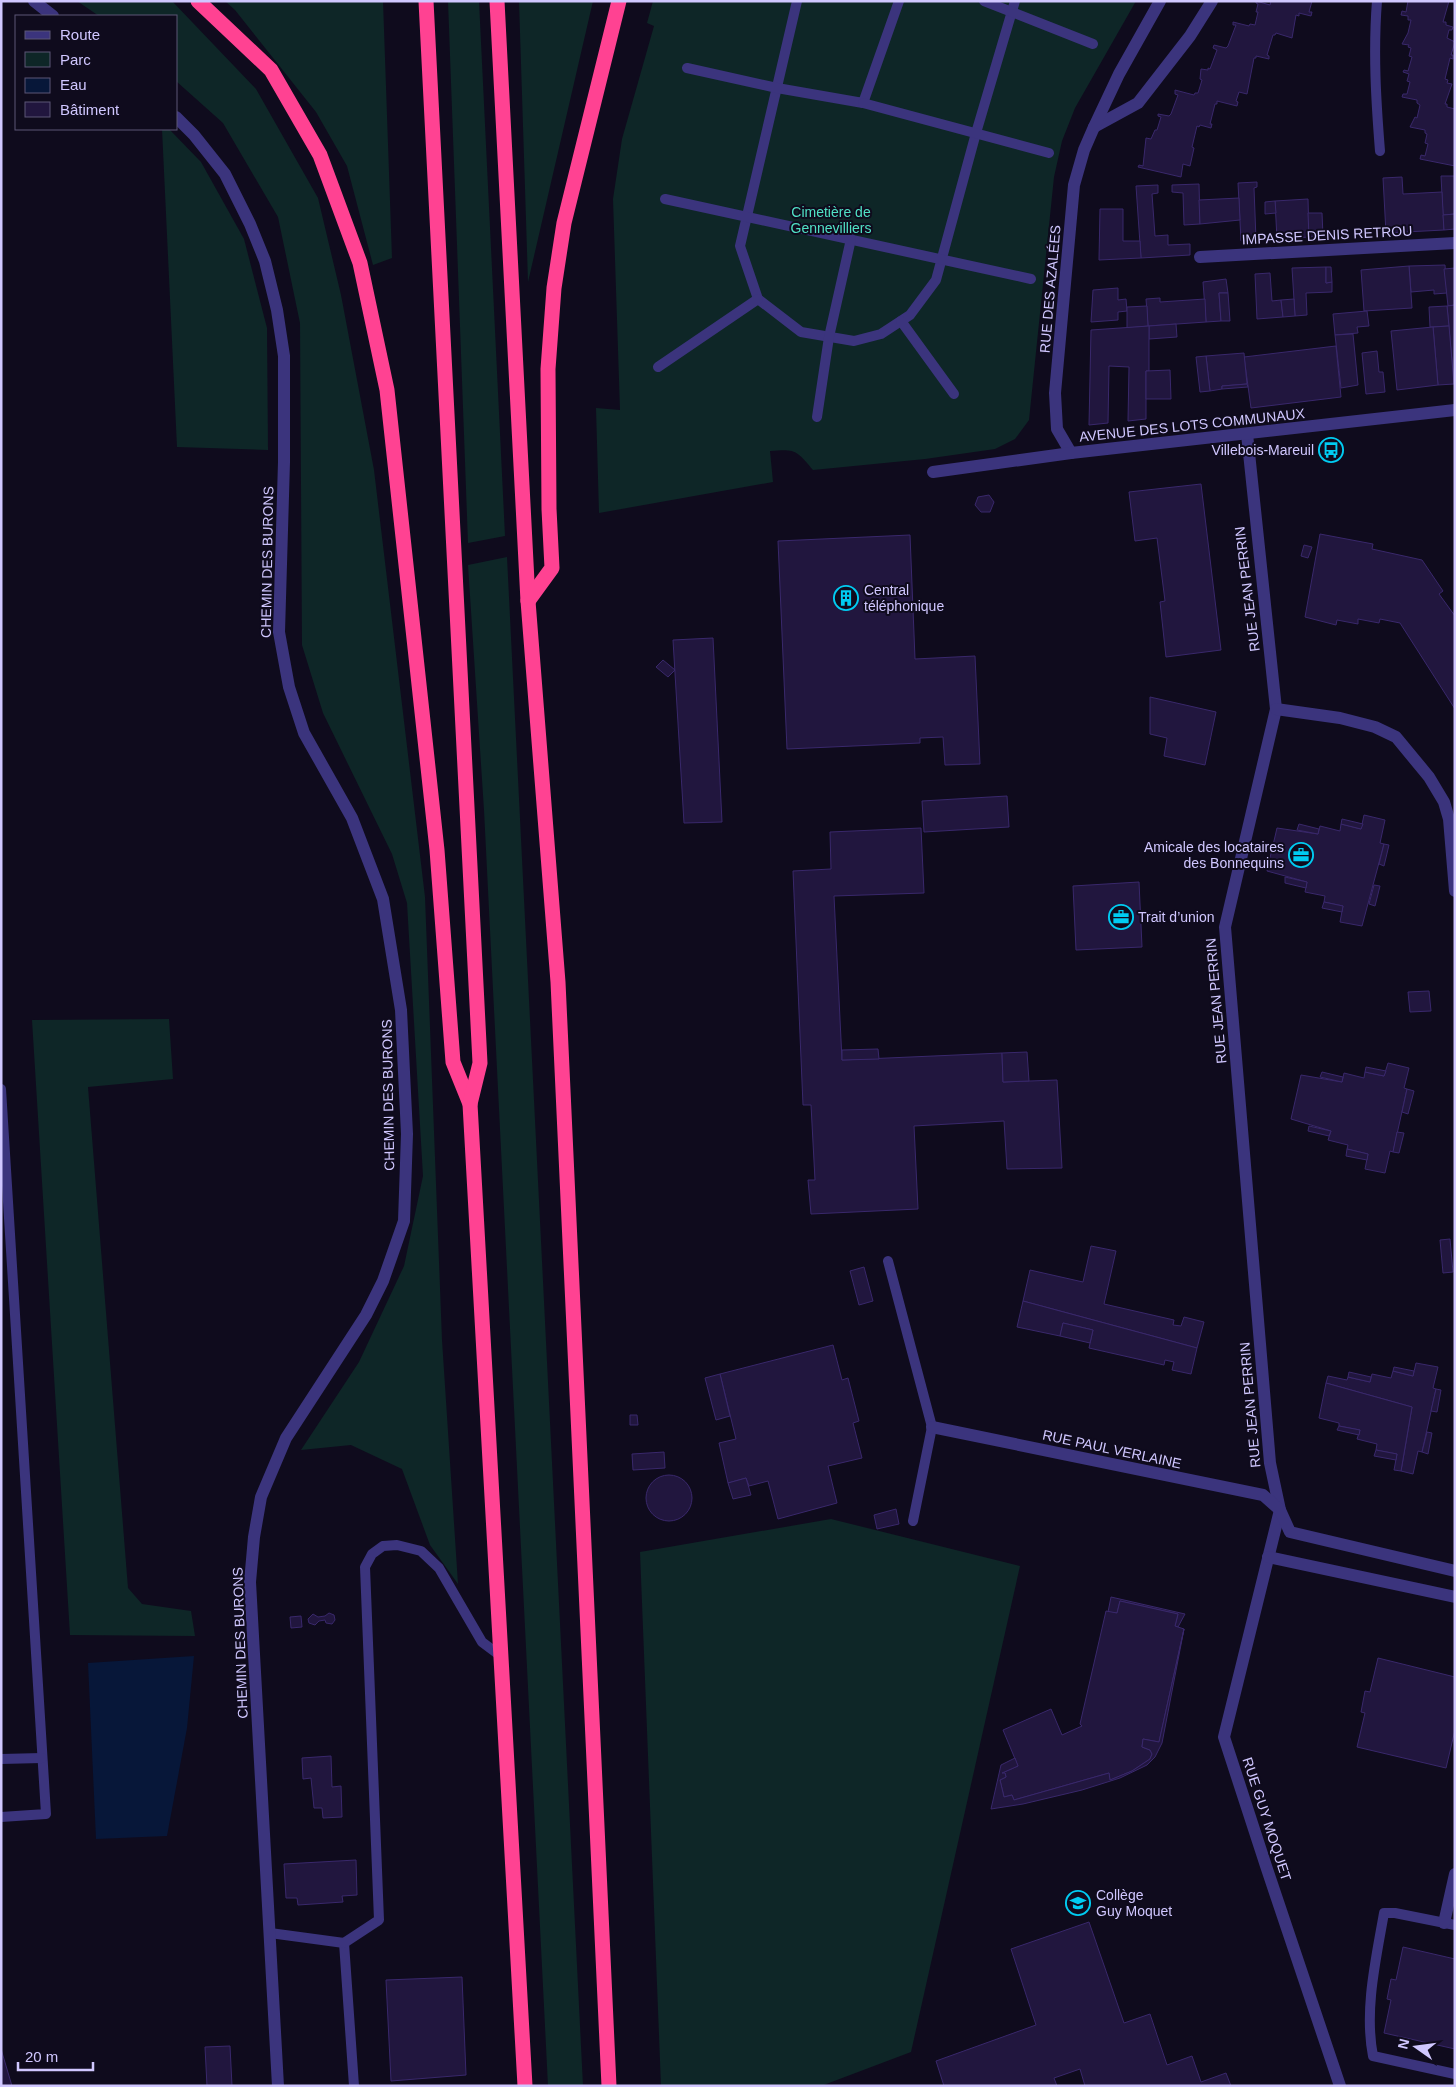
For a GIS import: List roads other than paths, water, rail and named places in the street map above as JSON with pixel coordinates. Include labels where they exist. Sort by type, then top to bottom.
[{"type":"highway","points":[[198,1],[271,70],[320,154],[360,263],[387,390],[437,850],[453,1062],[470,1104]]},
{"type":"highway","points":[[426,1],[480,1063],[470,1104],[525,2086]]},
{"type":"highway","points":[[497,1],[528,601],[558,982],[609,2086]]},
{"type":"highway","points":[[528,601],[552,568],[549,509],[548,369],[555,279],[564,223],[619,1]]},
{"type":"street","points":[[34,1],[52,15]]},
{"type":"street","name":"RUE DES AZALÉES","points":[[1071,453],[1057,429],[1055,393],[1074,185],[1084,150],[1094,127],[1119,74],[1160,1]]},
{"type":"street","points":[[1094,127],[1138,103],[1190,36],[1212,1]]},
{"type":"street","name":"CHEMIN DES BURONS","points":[[178,119],[194,135],[225,174],[250,224],[267,269],[277,310],[284,356],[284,462],[279,632],[288,686],[304,733],[352,818],[383,898],[401,1010],[407,1134],[404,1221],[383,1281],[366,1315],[286,1438],[262,1497],[254,1537],[250,1582],[278,2086]]},
{"type":"street","name":"IMPASSE DENIS RETROU","points":[[1200,257],[1455,243]]},
{"type":"street","name":"AVENUE DES LOTS COMMUNAUX","points":[[933,472],[1071,453],[1455,410]]},
{"type":"street","name":"RUE JEAN PERRIN","points":[[1247,434],[1276,709],[1225,927],[1270,1463],[1280,1510]]},
{"type":"street","points":[[1276,709],[1340,718],[1375,727],[1396,737],[1429,777],[1444,802],[1450,820],[1455,891]]},
{"type":"street","name":"RUE PAUL VERLAINE","points":[[932,1427],[1262,1495],[1280,1510],[1290,1532],[1455,1571]]},
{"type":"street","points":[[1280,1510],[1268,1557],[1455,1597]]},
{"type":"street","name":"RUE GUY MOQUET","points":[[1268,1557],[1224,1737],[1340,2086]]},
{"type":"street","points":[[1449,1924],[1455,1874]]},
{"type":"lane","points":[[798,1],[740,246],[758,300],[801,332],[854,341],[881,334],[910,315],[936,280],[976,133],[1011,12],[1016,1]]},
{"type":"lane","points":[[863,103],[899,1]]},
{"type":"lane","points":[[984,1],[1093,44]]},
{"type":"lane","points":[[1377,1],[1374,46],[1380,151]]},
{"type":"lane","points":[[687,68],[777,88],[863,103],[1049,152]]},
{"type":"lane","points":[[665,199],[1031,279]]},
{"type":"lane","points":[[817,417],[829,337],[851,239]]},
{"type":"lane","points":[[658,367],[758,300]]},
{"type":"lane","points":[[901,321],[954,394]]},
{"type":"lane","points":[[1,1089],[46,1814],[1,1816]]},
{"type":"lane","points":[[888,1261],[932,1427],[913,1521]]},
{"type":"lane","points":[[270,1933],[344,1943],[379,1920],[365,1567],[372,1554],[383,1546],[397,1545],[421,1551],[439,1568],[482,1642],[502,1657]]},
{"type":"lane","points":[[1,1760],[42,1758]]},
{"type":"lane","points":[[1449,1924],[1395,1913],[1384,1913],[1374,1970],[1370,2040],[1373,2056],[1455,2074]]},
{"type":"lane","points":[[344,1943],[354,2086]]},
{"type":"water","points":[[194,1656],[187,1728],[167,1836],[96,1839],[88,1663]]},
{"type":"place","name":"Villebois-Mareuil","points":[[1331,450]]},
{"type":"place","name":"Central téléphonique","points":[[846,598]]},
{"type":"place","name":"Amicale des locataires des Bonnequins","points":[[1301,855]]},
{"type":"place","name":"Trait d’union","points":[[1121,917]]},
{"type":"place","name":"Collège Guy Moquet","points":[[1078,1903]]},
{"type":"park label","name":"Cimetière de Gennevilliers","points":[[831,220]]}]
